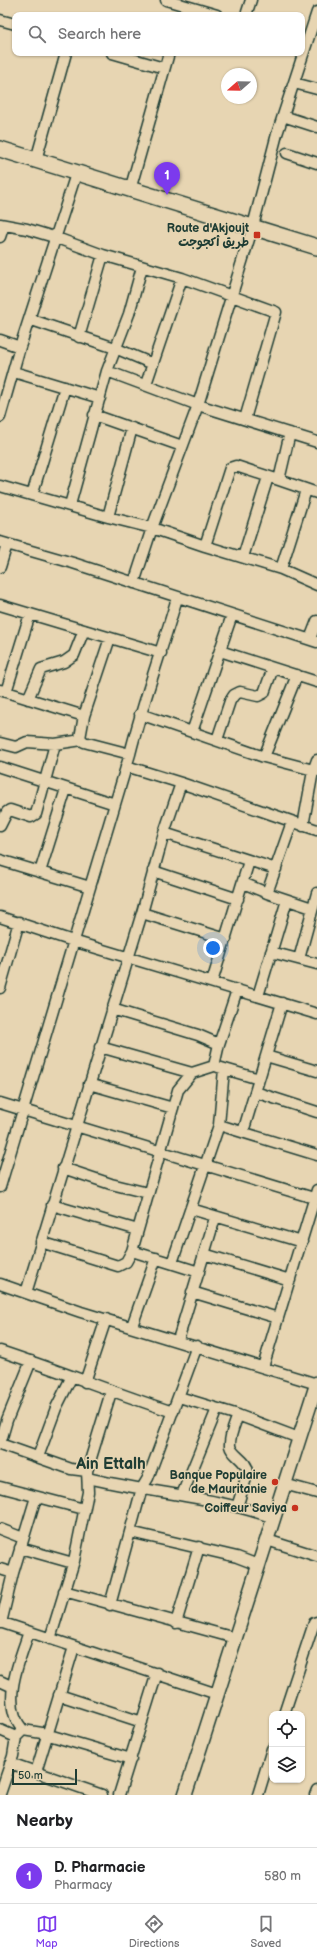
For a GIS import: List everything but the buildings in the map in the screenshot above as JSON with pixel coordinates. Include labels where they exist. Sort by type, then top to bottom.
[{"type":"highway","points":[[0,149],[76,174],[316,244]]},
{"type":"main road","points":[[184,1795],[317,1383]]},
{"type":"street","points":[[166,0],[184,7],[205,12]]},
{"type":"street","points":[[247,12],[250,0]]},
{"type":"street","points":[[317,12],[306,42],[317,49]]},
{"type":"street","points":[[0,20],[12,23]]},
{"type":"street","points":[[36,160],[65,56]]},
{"type":"street","points":[[122,56],[164,68]]},
{"type":"street","points":[[130,190],[168,56]]},
{"type":"street","points":[[134,584],[152,528],[198,405],[230,296],[253,226],[283,116],[302,56]]},
{"type":"street","points":[[294,83],[317,89]]},
{"type":"street","points":[[283,116],[317,127]]},
{"type":"street","points":[[287,153],[317,161]]},
{"type":"street","points":[[0,417],[4,390],[14,372],[20,347],[54,237],[76,174]]},
{"type":"street","points":[[0,237],[2,225],[28,229],[103,255],[182,278],[230,296],[272,309],[276,312],[276,315],[245,419]]},
{"type":"street","points":[[79,337],[103,255]]},
{"type":"street","points":[[70,506],[107,371],[129,314],[142,267]]},
{"type":"street","points":[[146,384],[182,278]]},
{"type":"street","points":[[29,319],[115,348],[154,364]]},
{"type":"street","points":[[0,340],[20,347]]},
{"type":"street","points":[[107,371],[146,384],[198,405],[317,442]]},
{"type":"street","points":[[14,372],[100,398]]},
{"type":"street","points":[[32,495],[65,388]]},
{"type":"street","points":[[94,416],[182,446]]},
{"type":"street","points":[[108,517],[132,428]]},
{"type":"street","points":[[279,480],[290,433]]},
{"type":"street","points":[[205,546],[230,468],[236,466],[317,493]]},
{"type":"street","points":[[243,558],[268,477]]},
{"type":"street","points":[[0,486],[152,528],[281,569],[317,585]]},
{"type":"street","points":[[281,569],[306,490]]},
{"type":"street","points":[[0,567],[3,543],[313,641],[317,621]]},
{"type":"street","points":[[0,1186],[130,754],[140,714],[161,653],[177,598]]},
{"type":"street","points":[[0,605],[161,653]]},
{"type":"street","points":[[30,614],[3,691],[84,716]]},
{"type":"street","points":[[192,732],[232,615]]},
{"type":"street","points":[[28,699],[41,669],[64,662],[74,655],[84,630]]},
{"type":"street","points":[[82,740],[80,735],[84,716],[110,638]]},
{"type":"street","points":[[220,651],[317,682]]},
{"type":"street","points":[[217,740],[232,697],[240,692],[258,696],[264,694],[273,668]]},
{"type":"street","points":[[264,757],[296,675]]},
{"type":"street","points":[[140,714],[264,757],[315,771]]},
{"type":"street","points":[[0,743],[12,747],[27,742],[55,744],[82,740],[130,754]]},
{"type":"street","points":[[0,826],[7,812],[10,810],[34,816],[46,782],[55,744]]},
{"type":"street","points":[[303,826],[317,760]]},
{"type":"street","points":[[126,766],[181,783],[317,830]]},
{"type":"street","points":[[0,767],[115,804]]},
{"type":"street","points":[[26,1293],[142,912],[164,833],[181,783]]},
{"type":"street","points":[[40,872],[66,789]]},
{"type":"street","points":[[267,893],[292,822]]},
{"type":"street","points":[[164,833],[276,869]]},
{"type":"street","points":[[0,860],[90,887]]},
{"type":"street","points":[[212,982],[249,861]]},
{"type":"street","points":[[153,871],[238,899]]},
{"type":"street","points":[[243,883],[267,893],[312,908]]},
{"type":"street","points":[[299,959],[313,923],[312,908],[317,893]]},
{"type":"street","points":[[258,996],[287,900]]},
{"type":"street","points":[[142,912],[226,939]]},
{"type":"street","points":[[0,917],[73,941],[317,1014]]},
{"type":"street","points":[[0,988],[3,971],[19,922]]},
{"type":"street","points":[[271,952],[317,964]]},
{"type":"street","points":[[214,1066],[219,1044],[237,990]]},
{"type":"street","points":[[243,1132],[282,1003]]},
{"type":"street","points":[[112,1009],[198,1035],[219,1044]]},
{"type":"street","points":[[100,1047],[192,1073]]},
{"type":"street","points":[[266,1056],[317,1071]]},
{"type":"street","points":[[41,1242],[118,1266],[126,1262],[132,1251],[179,1086],[192,1073],[214,1066],[259,1079]]},
{"type":"street","points":[[172,1263],[219,1124],[224,1069]]},
{"type":"street","points":[[89,1084],[173,1108]]},
{"type":"street","points":[[255,1092],[317,1112]]},
{"type":"street","points":[[0,1103],[206,1166],[316,1195],[263,1367]]},
{"type":"street","points":[[219,1124],[317,1155]]},
{"type":"street","points":[[63,1168],[110,1184],[148,1193]]},
{"type":"street","points":[[52,1205],[138,1230]]},
{"type":"street","points":[[191,1209],[215,1218],[302,1242]]},
{"type":"street","points":[[178,1340],[215,1218]]},
{"type":"street","points":[[132,1251],[199,1272]]},
{"type":"street","points":[[204,1254],[290,1280]]},
{"type":"street","points":[[132,1326],[156,1258]]},
{"type":"street","points":[[0,1284],[106,1319],[317,1383]]},
{"type":"street","points":[[192,1292],[278,1318]]},
{"type":"street","points":[[85,1382],[106,1319]]},
{"type":"street","points":[[110,1605],[142,1488],[148,1478],[197,1346]]},
{"type":"street","points":[[0,1351],[72,1376],[111,1392],[173,1412]]},
{"type":"street","points":[[31,1361],[6,1420],[0,1444],[88,1475],[142,1488],[237,1507],[274,1518]]},
{"type":"street","points":[[38,1457],[56,1408],[72,1376]]},
{"type":"street","points":[[50,1639],[73,1563],[88,1492],[88,1475],[111,1392]]},
{"type":"street","points":[[179,1397],[238,1415],[299,1438]]},
{"type":"street","points":[[182,1495],[217,1409]]},
{"type":"street","points":[[237,1507],[248,1472],[244,1461],[231,1449],[230,1445],[238,1415]]},
{"type":"street","points":[[284,1484],[317,1493]]},
{"type":"street","points":[[0,1487],[84,1509]]},
{"type":"street","points":[[36,1497],[20,1548],[0,1622],[217,1694]]},
{"type":"street","points":[[0,1529],[23,1538]]},
{"type":"street","points":[[130,1532],[199,1547],[237,1557],[258,1565]]},
{"type":"street","points":[[267,1540],[317,1556]]},
{"type":"street","points":[[176,1623],[199,1547]]},
{"type":"street","points":[[20,1548],[73,1563]]},
{"type":"street","points":[[0,1569],[13,1573]]},
{"type":"street","points":[[64,1591],[110,1605],[235,1638]]},
{"type":"street","points":[[285,1711],[314,1623],[317,1622]]},
{"type":"street","points":[[0,1794],[20,1733],[15,1722],[9,1696],[10,1686],[29,1632]]},
{"type":"street","points":[[36,1772],[74,1647]]},
{"type":"street","points":[[119,1795],[157,1673]]},
{"type":"street","points":[[0,1681],[10,1686]]},
{"type":"street","points":[[59,1695],[142,1722]]},
{"type":"street","points":[[0,1730],[47,1735],[131,1759]]},
{"type":"street","points":[[258,1795],[269,1759]]},
{"type":"street","points":[[10,1763],[102,1795]]},
{"type":"street","points":[[315,1795],[317,1790]]},
{"type":"place","name":"D. Pharmacie","points":[[167,195]]},
{"type":"place","name":"Route d'Akjoujt طريق أكجوجت","points":[[257,235]]},
{"type":"place","name":"Banque Populaire de Mauritanie","points":[[275,1482]]},
{"type":"place","name":"Coiffeur Saviya","points":[[295,1508]]},
{"type":"district","name":"Ain Ettalh","points":[[111,1464]]}]
